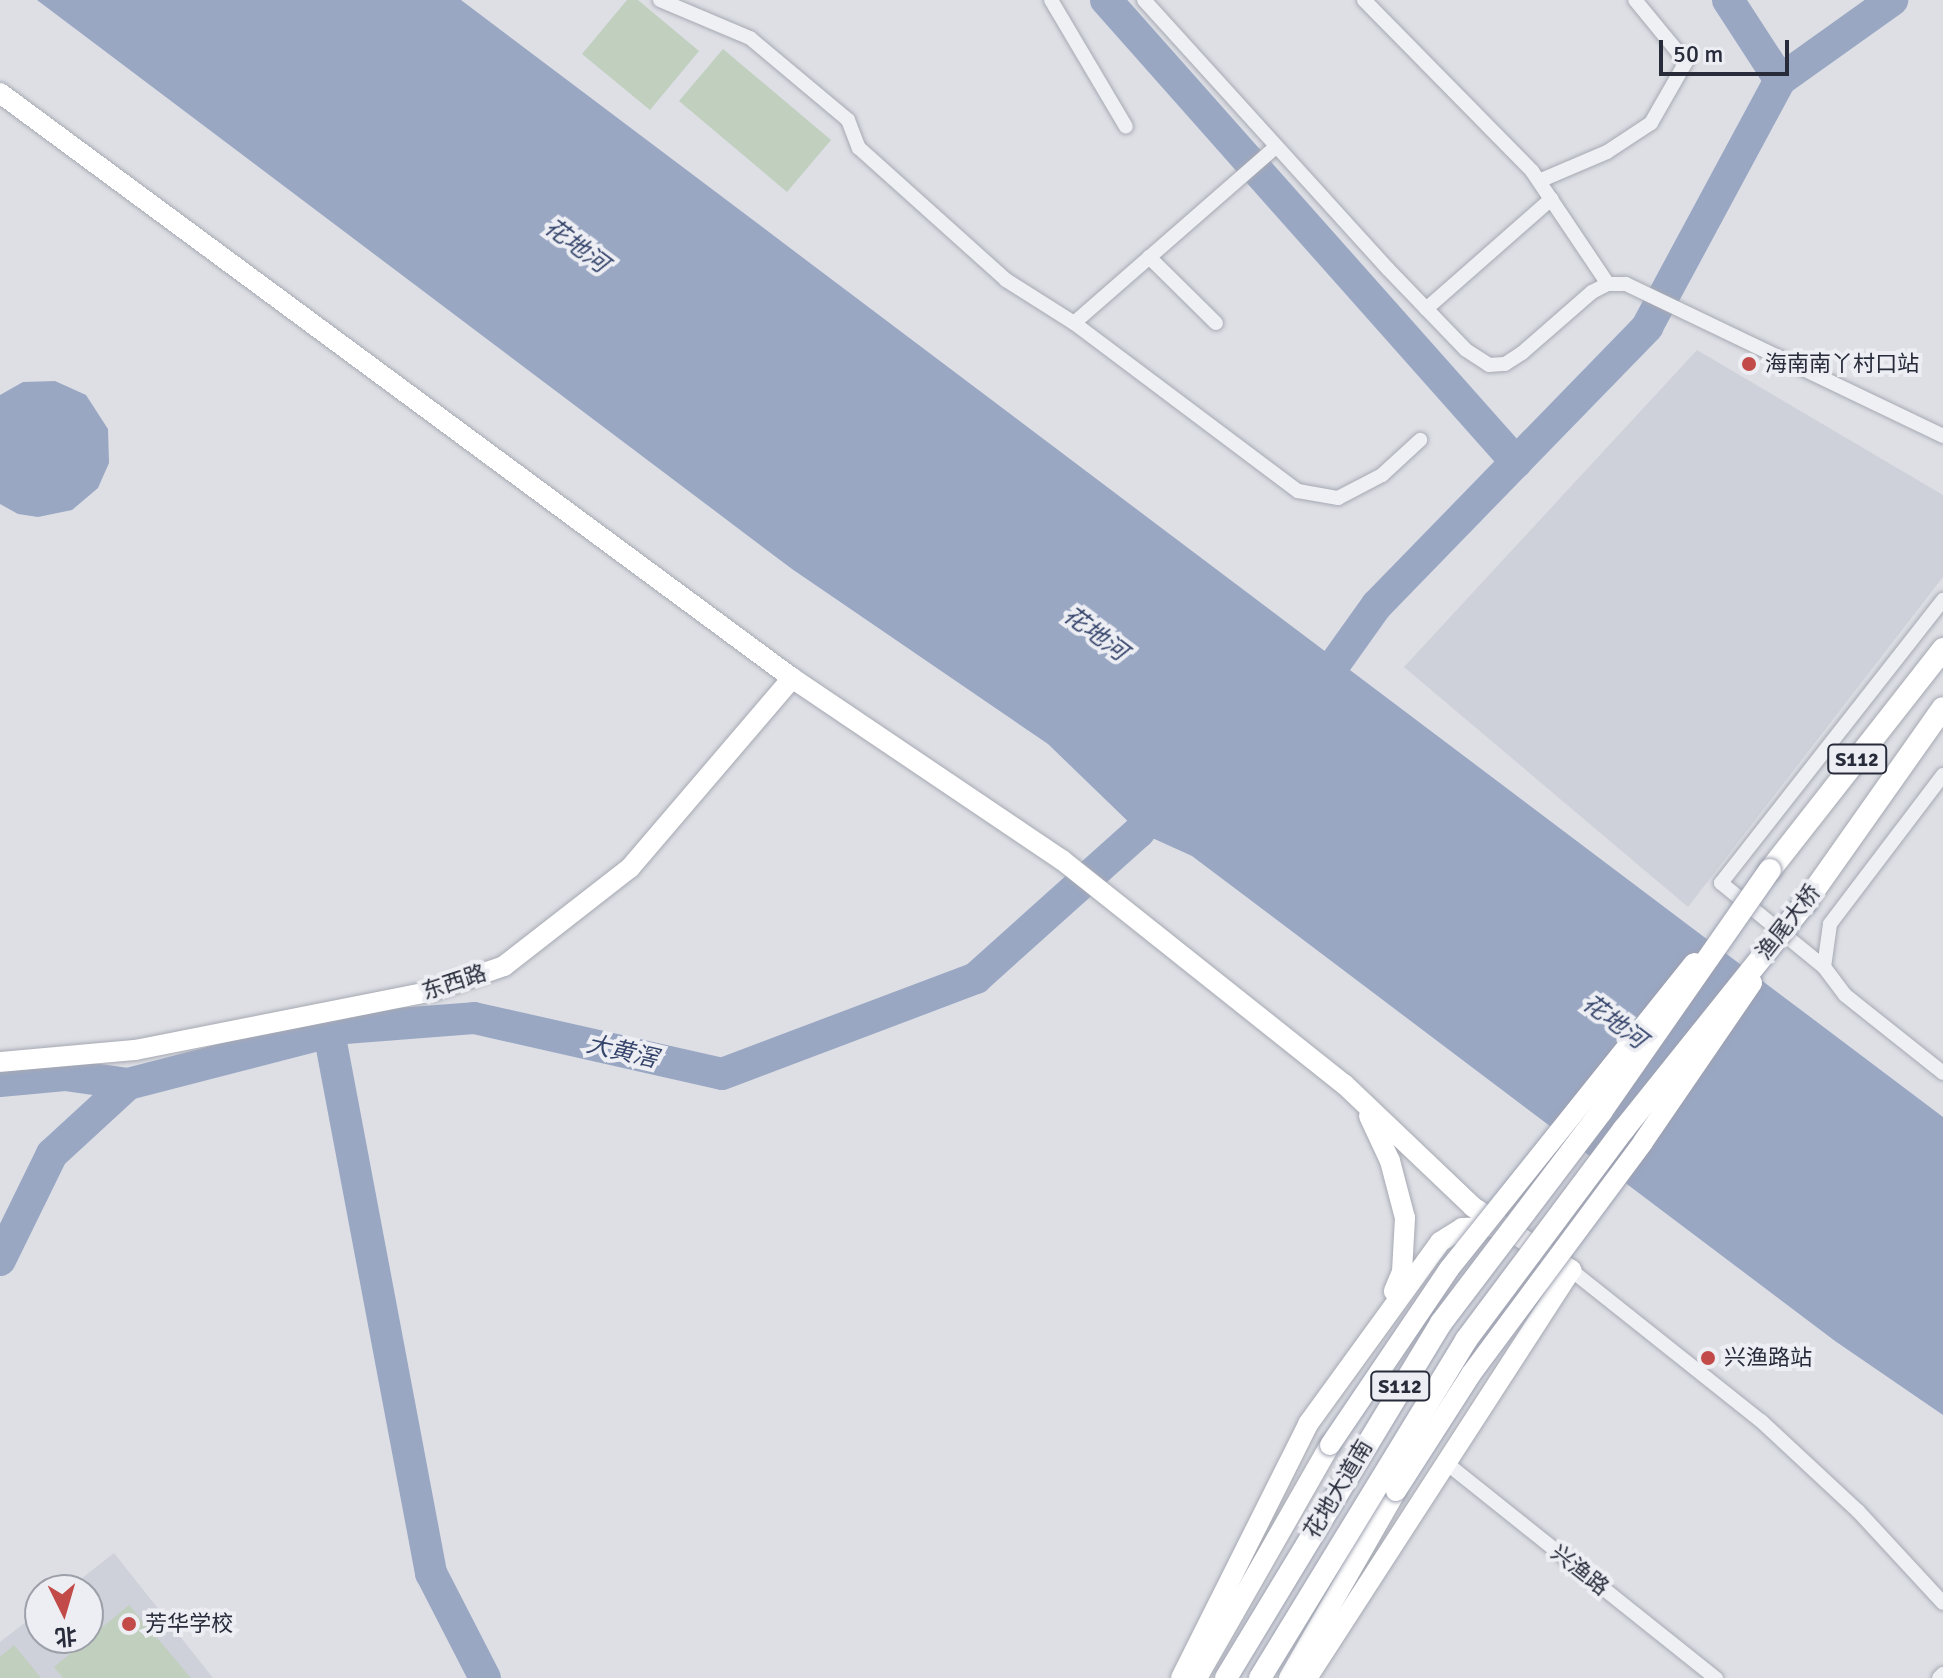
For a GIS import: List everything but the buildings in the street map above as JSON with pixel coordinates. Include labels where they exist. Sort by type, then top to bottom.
[{"type":"main road","name":"S112","points":[[1770,870],[1943,649]]},
{"type":"main road","name":"渔尾大桥","points":[[1624,1129],[1806,902],[1943,708]]},
{"type":"main road","name":"花地大道南","points":[[1226,1678],[1441,1323],[1601,1112],[1770,870]]},
{"type":"main road","name":"花地大道南","points":[[1260,1678],[1466,1340],[1624,1129]]},
{"type":"street","points":[[660,0],[750,38],[848,120],[859,148],[1006,280],[1074,323],[1298,491],[1338,498],[1382,475],[1420,440]]},
{"type":"street","points":[[1051,0],[1126,127]]},
{"type":"street","points":[[1144,0],[1426,309],[1466,350],[1489,365],[1505,364],[1608,284],[1626,284],[1943,436]]},
{"type":"street","points":[[1364,0],[1539,181],[1608,284]]},
{"type":"street","points":[[1539,181],[1607,152],[1651,123],[1686,62],[1635,0]]},
{"type":"street","points":[[0,93],[792,678],[1062,860],[1141,921],[1344,1084],[1500,1228],[1571,1270],[1761,1421],[1858,1511],[1943,1603]]},
{"type":"street","points":[[1074,323],[1276,147]]},
{"type":"street","points":[[1426,309],[1551,199]]},
{"type":"street","points":[[1149,257],[1216,323]]},
{"type":"street","points":[[1943,600],[1721,883],[1824,967],[1845,995],[1943,1073]]},
{"type":"street","name":"东西路","points":[[0,1062],[135,1050],[432,991],[504,966],[630,868],[792,678]]},
{"type":"street","points":[[1824,967],[1830,924],[1943,775]]},
{"type":"street","points":[[1197,1678],[1330,1445],[1472,1239],[1770,870]]},
{"type":"street","points":[[1289,1678],[1396,1491],[1471,1374],[1652,1130],[1806,902]]},
{"type":"street","points":[[1344,1084],[1381,1137],[1405,1218],[1402,1272],[1384,1316]]},
{"type":"street","points":[[1181,1678],[1308,1424],[1384,1316],[1449,1233],[1477,1225],[1500,1228]]},
{"type":"street","points":[[1307,1678],[1571,1270]]},
{"type":"street","name":"兴渔路","points":[[1445,1462],[1716,1678]]},
{"type":"shaded area","points":[[1697,350],[1943,495],[1943,577],[1688,907],[1404,667]]},
{"type":"shaded area","name":"芳华学校","points":[[114,1553],[213,1678],[0,1678],[0,1642],[24,1623],[24,1654],[104,1654],[104,1574],[87,1574]]},
{"type":"green space","points":[[627,0],[638,0],[699,51],[650,110],[582,54]]},
{"type":"green space","points":[[723,49],[831,140],[787,192],[679,101]]},
{"type":"green space","points":[[129,1605],[191,1678],[63,1678],[54,1667],[70,1654],[104,1654],[104,1626]]},
{"type":"green space","points":[[14,1645],[41,1678],[0,1678],[0,1657]]},
{"type":"water","name":"花地河","points":[[37,0],[461,0],[1943,1117],[1943,1415],[1835,1341],[1192,856],[1139,832],[1048,744],[792,569]]},
{"type":"water","points":[[55,381],[86,395],[108,429],[109,463],[98,488],[72,510],[38,517],[18,514],[0,504],[0,395],[23,382]]},
{"type":"waterway","points":[[1106,0],[1516,462]]},
{"type":"waterway","points":[[1728,0],[1780,80]]},
{"type":"waterway","points":[[1312,696],[1377,605],[1647,327],[1780,80],[1892,0]]},
{"type":"waterway","name":"大黄滘","points":[[0,1260],[52,1154],[128,1084],[345,1028],[474,1018],[722,1074],[976,978],[1139,832],[1163,797]]},
{"type":"waterway","points":[[329,1032],[431,1573],[485,1678]]},
{"type":"waterway","points":[[0,1081],[65,1075],[128,1084]]},
{"type":"place","name":"海南南丫村口站","points":[[1749,364]]},
{"type":"place","name":"兴渔路站","points":[[1708,1358]]},
{"type":"place","name":"芳华学校","points":[[129,1624]]}]
